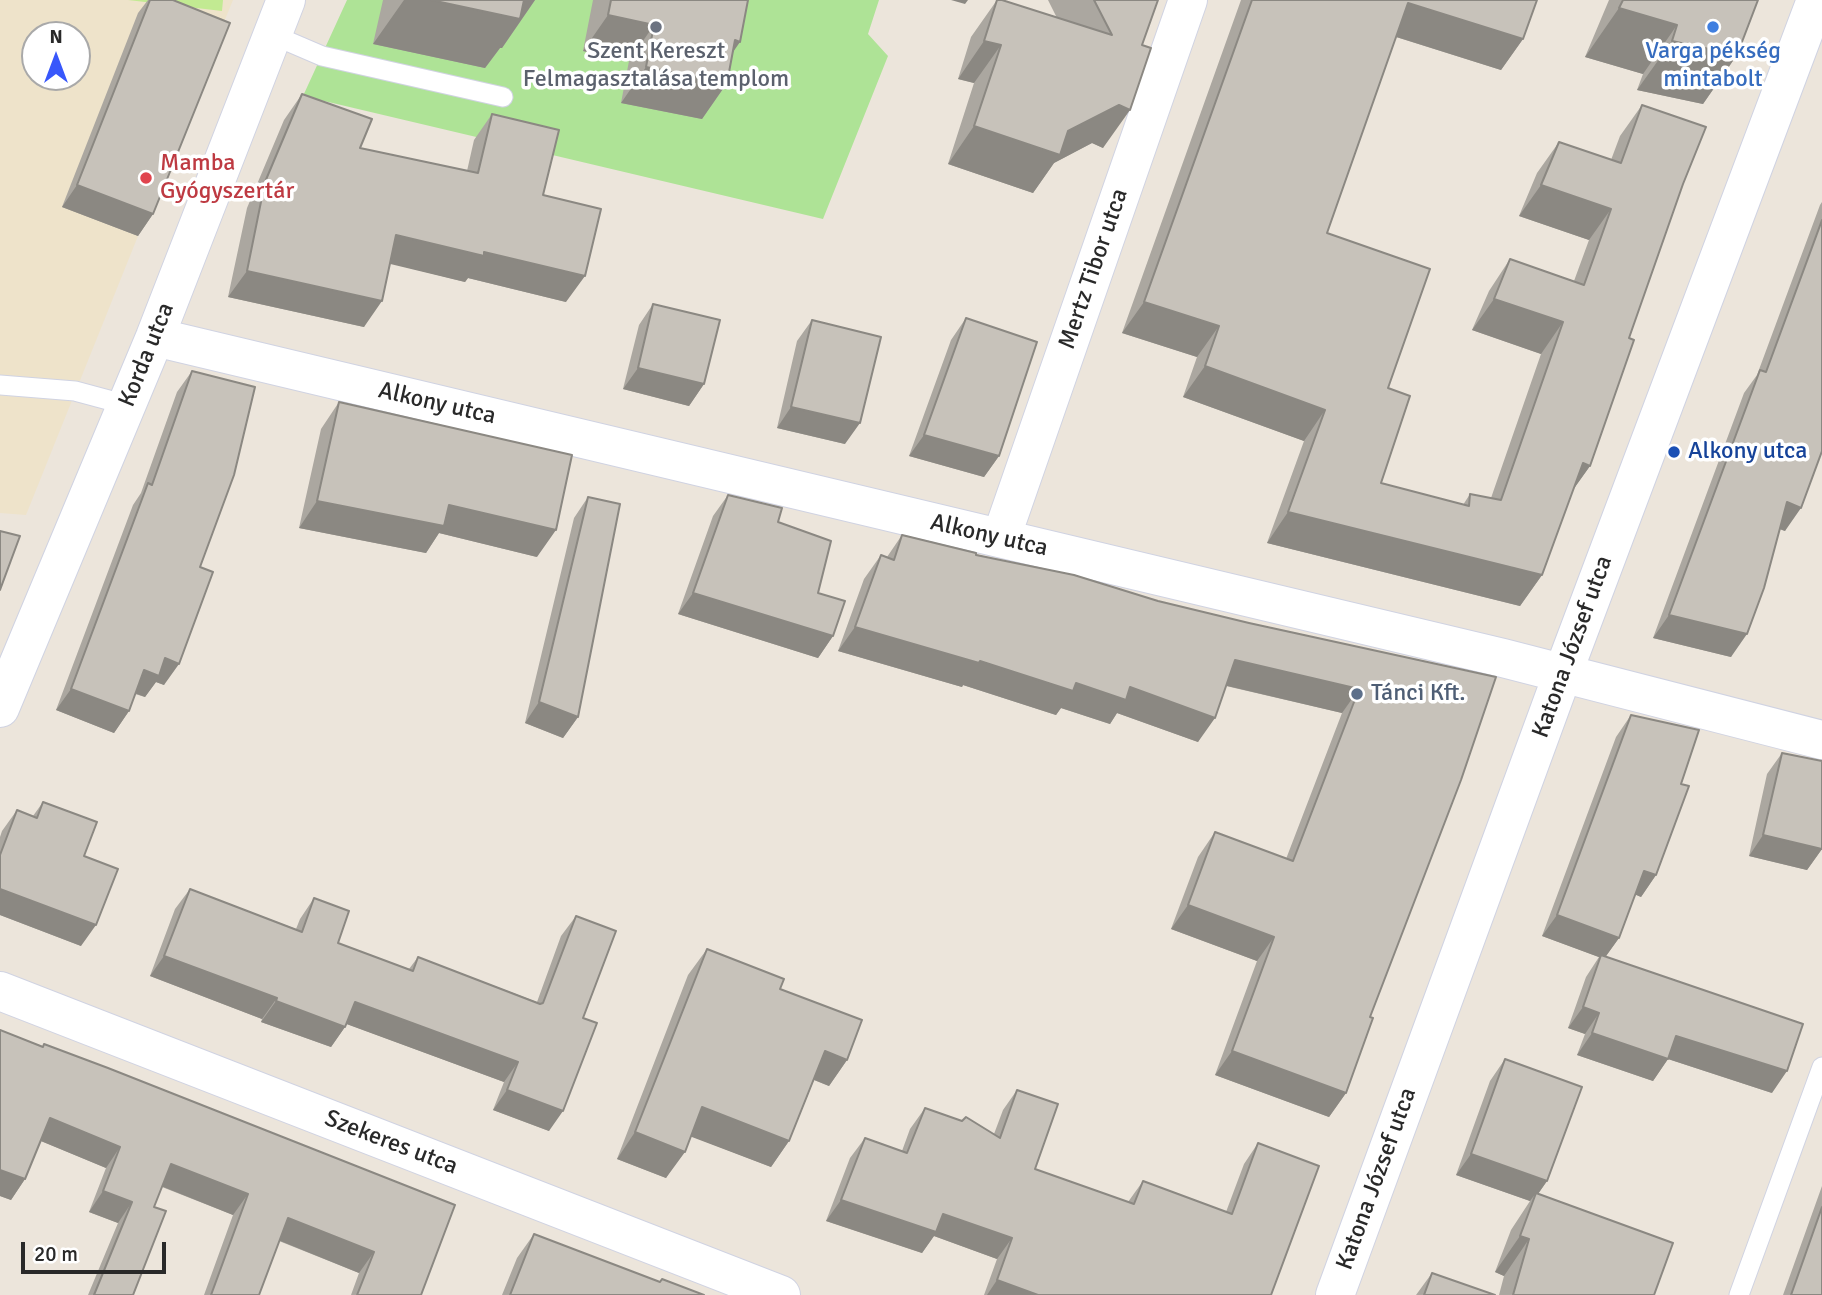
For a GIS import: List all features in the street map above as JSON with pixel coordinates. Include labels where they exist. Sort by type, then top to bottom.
[{"type":"street","name":"Korda utca","points":[[0,708],[155,337],[286,0]]},
{"type":"street","name":"Mertz Tibor utca","points":[[1001,538],[1188,0]]},
{"type":"street","name":"Katona József utca","points":[[1335,1295],[1563,673],[1816,0]]},
{"type":"street","name":"Alkony utca","points":[[155,337],[1563,673],[1822,740]]},
{"type":"street","name":"Szekeres utca","points":[[0,991],[781,1295]]},
{"type":"lane","points":[[273,35],[322,56],[503,97]]},
{"type":"lane","points":[[0,385],[75,391],[127,405]]},
{"type":"lane","points":[[1740,1295],[1822,1067]]},
{"type":"shaded area","points":[[0,0],[233,0],[215,44],[138,14],[63,206],[138,236],[26,515],[0,513]]},
{"type":"green space","points":[[128,0],[223,0],[222,11]]},
{"type":"green space","points":[[347,0],[879,0],[868,34],[888,56],[823,219],[303,96]]},
{"type":"building","points":[[150,0],[173,0],[230,23],[153,214],[77,185]]},
{"type":"building","points":[[431,0],[524,0],[520,19]]},
{"type":"building","name":"Szent Kereszt Felmagasztalása templom","points":[[611,0],[748,0],[740,42],[735,40],[727,83],[646,67],[654,25],[608,15]]},
{"type":"building","points":[[997,0],[1112,35],[1094,0],[1158,0],[1142,45],[1151,48],[1130,110],[1119,105],[1068,131],[1060,155],[974,126],[1001,45],[984,41]]},
{"type":"building","points":[[1252,0],[1537,0],[1523,39],[1408,3],[1327,233],[1430,269],[1388,388],[1410,396],[1381,483],[1469,506],[1470,494],[1501,500],[1563,322],[1494,299],[1510,259],[1584,285],[1611,209],[1541,185],[1559,142],[1621,163],[1642,105],[1706,127],[1629,338],[1634,340],[1590,466],[1583,463],[1542,575],[1288,512],[1325,410],[1205,366],[1219,326],[1144,302]]},
{"type":"building","points":[[1623,0],[1758,0],[1737,55],[1672,41],[1677,25],[1619,8]]},
{"type":"building","points":[[302,94],[372,119],[360,148],[478,173],[492,114],[559,130],[543,195],[601,209],[585,276],[396,235],[382,301],[247,271],[265,182]]},
{"type":"building","points":[[1822,220],[1822,451],[1801,508],[1787,502],[1764,588],[1747,634],[1669,615],[1760,370],[1766,372]]},
{"type":"building","points":[[653,304],[720,320],[704,384],[638,368]]},
{"type":"building","points":[[966,318],[1037,342],[999,456],[924,435]]},
{"type":"building","points":[[812,320],[881,337],[860,423],[791,407]]},
{"type":"building","points":[[192,371],[255,387],[234,475],[200,567],[213,572],[179,664],[165,658],[159,676],[144,670],[129,711],[71,689],[148,483],[152,485]]},
{"type":"building","points":[[339,402],[572,455],[556,530],[449,505],[444,526],[317,501]]},
{"type":"building","points":[[728,495],[782,508],[778,522],[831,541],[818,593],[845,601],[833,636],[693,593]]},
{"type":"building","points":[[588,497],[620,504],[578,717],[539,702]]},
{"type":"building","points":[[0,531],[20,536],[0,590]]},
{"type":"building","points":[[902,535],[976,555],[1074,575],[1158,601],[1249,623],[1496,677],[1461,780],[1370,1017],[1373,1018],[1346,1093],[1232,1051],[1274,937],[1188,905],[1215,832],[1293,861],[1359,689],[1235,660],[1215,718],[1130,687],[1126,700],[1076,683],[1073,691],[980,661],[979,663],[855,627],[881,555],[894,560]]},
{"type":"building","points":[[1631,715],[1699,730],[1681,784],[1689,786],[1656,875],[1644,871],[1619,938],[1557,915]]},
{"type":"building","points":[[1782,753],[1822,761],[1822,849],[1763,835]]},
{"type":"building","points":[[43,802],[97,822],[84,856],[118,869],[96,925],[0,889],[0,855],[17,810],[37,818]]},
{"type":"building","points":[[190,889],[302,932],[314,898],[349,911],[338,943],[413,971],[418,957],[540,1004],[543,1003],[576,916],[616,931],[583,1018],[597,1023],[563,1111],[507,1090],[518,1062],[355,1002],[345,1027],[276,1001],[277,998],[164,956]]},
{"type":"building","points":[[707,949],[784,979],[780,989],[862,1020],[847,1060],[825,1051],[789,1141],[702,1107],[685,1152],[635,1132]]},
{"type":"building","points":[[1601,955],[1803,1024],[1787,1071],[1676,1036],[1668,1059],[1592,1033],[1599,1013],[1583,1007]]},
{"type":"building","points":[[0,1030],[108,1068],[455,1205],[421,1295],[357,1295],[374,1252],[288,1218],[259,1295],[211,1295],[248,1194],[171,1164],[154,1207],[166,1211],[133,1295],[94,1295],[132,1202],[103,1191],[120,1147],[50,1118],[25,1179],[0,1170]]},
{"type":"building","points":[[1505,1059],[1582,1087],[1547,1181],[1471,1154]]},
{"type":"building","points":[[1017,1090],[1058,1104],[1035,1169],[1134,1204],[1143,1181],[1232,1214],[1258,1143],[1319,1166],[1271,1295],[1038,1295],[997,1280],[1012,1238],[943,1214],[936,1232],[841,1200],[865,1138],[907,1153],[925,1108],[962,1121],[966,1117],[1000,1138]]},
{"type":"building","points":[[1536,1193],[1673,1243],[1654,1295],[1513,1295],[1529,1239],[1520,1236]]},
{"type":"building","points":[[1822,1207],[1822,1295],[1791,1295]]},
{"type":"building","points":[[534,1234],[660,1282],[662,1279],[704,1295],[510,1295]]},
{"type":"building","points":[[1432,1273],[1495,1295],[1424,1295]]},
{"type":"place","name":"Szent Kereszt Felmagasztalása templom","points":[[656,27]]},
{"type":"place","name":"Varga pékség mintabolt","points":[[1713,27]]},
{"type":"place","name":"Mamba Gyógyszertár","points":[[146,178]]},
{"type":"place","name":"Alkony utca","points":[[1674,452]]},
{"type":"place","name":"Tánci Kft.","points":[[1357,694]]}]
